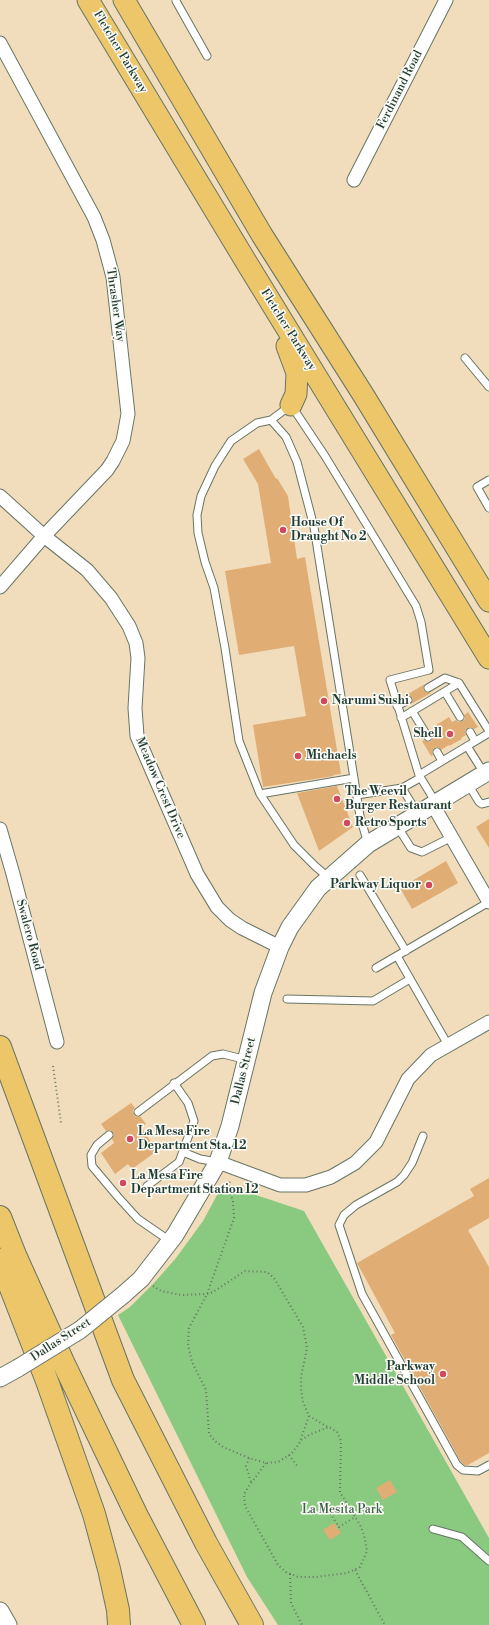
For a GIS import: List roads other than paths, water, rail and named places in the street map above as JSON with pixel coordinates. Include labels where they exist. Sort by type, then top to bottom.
[{"type":"highway","points":[[0,1047],[124,1380],[206,1543],[252,1625]]},
{"type":"highway","points":[[0,1217],[15,1255],[67,1370],[136,1514],[194,1625]]},
{"type":"highway","points":[[0,1260],[47,1381],[94,1514],[109,1569],[118,1610],[119,1625]]},
{"type":"highway","points":[[206,1543],[260,1625]]},
{"type":"main road","name":"Fletcher Parkway","points":[[88,0],[276,311],[489,658]]},
{"type":"main road","points":[[124,0],[262,235],[364,396],[481,575],[489,601]]},
{"type":"main road","points":[[276,311],[297,373],[296,394],[291,405]]},
{"type":"street","name":"Ferdinand Road","points":[[354,180],[446,0]]},
{"type":"street","name":"Thrasher Way","points":[[0,43],[94,217],[104,240],[113,277],[128,414],[126,432],[119,451],[107,470],[91,485],[44,536],[0,587]]},
{"type":"street","name":"Meadow Crest Drive","points":[[0,496],[44,536],[87,570],[111,598],[134,635],[138,658],[135,708],[137,736],[197,874],[217,907],[230,920],[242,928],[280,947]]},
{"type":"street","name":"Dallas Street","points":[[0,1378],[80,1330],[142,1279],[225,1165],[230,1126],[263,993],[280,947],[290,927],[318,888],[368,844],[487,772]]},
{"type":"street","points":[[435,804],[452,837],[488,896]]},
{"type":"street","name":"Swalero Road","points":[[0,829],[14,874],[57,1042]]},
{"type":"street","points":[[225,1165],[280,1185],[306,1185],[332,1177],[355,1163],[376,1142],[408,1079],[431,1055],[489,1022]]},
{"type":"street","points":[[0,1611],[8,1625]]},
{"type":"lane","points":[[176,0],[208,56]]},
{"type":"lane","points":[[464,358],[489,387]]},
{"type":"lane","points":[[329,878],[294,845],[260,794],[239,741],[214,588],[205,562],[198,533],[197,515],[201,496],[215,466],[232,441],[257,423],[271,420],[291,405],[325,456],[416,606],[421,622],[429,670],[390,680],[420,776],[435,804]]},
{"type":"lane","points":[[271,420],[286,438],[297,462],[314,527],[360,816],[368,844]]},
{"type":"lane","points":[[489,480],[477,487],[489,508]]},
{"type":"lane","points":[[357,795],[402,788],[489,732],[459,683],[445,678],[428,688]]},
{"type":"lane","points":[[401,718],[459,683]]},
{"type":"lane","points":[[445,692],[460,717]]},
{"type":"lane","points":[[397,706],[408,700]]},
{"type":"lane","points":[[412,711],[428,737]]},
{"type":"lane","points":[[470,732],[475,742]]},
{"type":"lane","points":[[467,746],[487,772]]},
{"type":"lane","points":[[437,752],[442,761]]},
{"type":"lane","points":[[260,794],[354,778]]},
{"type":"lane","points":[[468,784],[479,802],[482,804],[489,802]]},
{"type":"lane","points":[[402,788],[418,814]]},
{"type":"lane","points":[[398,826],[411,848],[422,852],[452,837]]},
{"type":"lane","points":[[360,875],[406,950]]},
{"type":"lane","points":[[376,968],[397,956],[488,896]]},
{"type":"lane","points":[[397,956],[448,1045]]},
{"type":"lane","points":[[287,999],[373,1001],[410,979]]},
{"type":"lane","points":[[138,1112],[174,1083],[212,1056],[223,1054],[247,1060]]},
{"type":"lane","points":[[147,1186],[179,1162],[194,1121],[188,1103],[174,1083]]},
{"type":"lane","points":[[109,1135],[97,1145],[91,1155],[92,1166],[138,1219],[170,1242]]},
{"type":"lane","points":[[423,1136],[412,1163],[404,1175],[397,1182],[356,1205],[344,1215],[339,1226],[362,1294],[457,1465],[462,1470],[478,1471],[489,1465]]},
{"type":"lane","points":[[182,1152],[200,1159],[225,1165]]},
{"type":"lane","points":[[433,1529],[462,1537],[489,1561]]},
{"type":"place","name":"House Of Draught No 2","points":[[283,530]]},
{"type":"place","name":"Narumi Sushi","points":[[324,701]]},
{"type":"place","name":"Shell","points":[[450,734]]},
{"type":"place","name":"Michaels","points":[[298,756]]},
{"type":"place","name":"The Weevil Burger Restaurant","points":[[337,799]]},
{"type":"place","name":"Retro Sports","points":[[347,823]]},
{"type":"place","name":"Parkway Liquor","points":[[429,885]]},
{"type":"place","name":"La Mesa Fire Department Sta. 12","points":[[130,1139]]},
{"type":"place","name":"La Mesa Fire Department Station 12","points":[[123,1183]]},
{"type":"place","name":"Parkway Middle School","points":[[443,1374]]},
{"type":"park label","name":"La Mesita Park","points":[[342,1510]]}]
